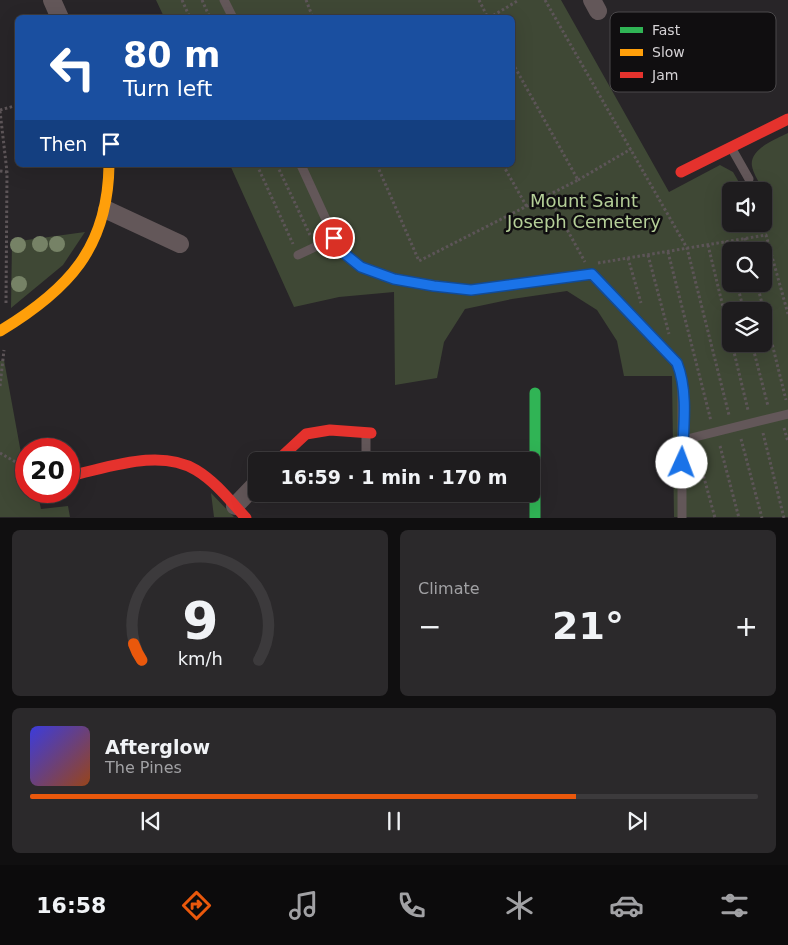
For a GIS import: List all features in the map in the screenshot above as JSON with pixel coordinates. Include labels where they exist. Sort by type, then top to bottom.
[{"type":"street","points":[[52,0],[59,15]]},
{"type":"street","points":[[682,172],[788,119]]},
{"type":"street","points":[[0,331],[30,312],[70,276],[90,248],[107,210],[110,198],[109,167]]},
{"type":"street","points":[[107,210],[180,244]]},
{"type":"street","points":[[535,393],[535,518]]},
{"type":"street","points":[[287,452],[306,434],[330,430],[368,433]]},
{"type":"street","points":[[80,474],[156,460],[172,461],[187,465],[200,472],[241,512],[248,499]]},
{"type":"lane","points":[[224,0],[232,15]]},
{"type":"lane","points":[[732,148],[749,179]]},
{"type":"lane","points":[[302,167],[340,250],[361,267],[394,279],[471,290],[592,274],[677,363],[682,376],[682,518]]},
{"type":"lane","points":[[298,255],[334,238]]},
{"type":"lane","points":[[683,440],[788,414]]},
{"type":"lane","points":[[367,452],[368,433]]},
{"type":"path","points":[[182,0],[189,15]]},
{"type":"path","points":[[202,0],[209,15]]},
{"type":"path","points":[[306,0],[312,15]]},
{"type":"path","points":[[478,0],[487,15]]},
{"type":"path","points":[[494,15],[519,0]]},
{"type":"path","points":[[545,0],[687,248],[735,427],[762,518]]},
{"type":"path","points":[[515,67],[578,180]]},
{"type":"path","points":[[6,313],[7,172],[0,110],[15,106]]},
{"type":"path","points":[[378,167],[419,261],[527,207],[631,149]]},
{"type":"path","points":[[257,167],[298,255]]},
{"type":"path","points":[[278,167],[315,246]]},
{"type":"path","points":[[504,167],[527,207]]},
{"type":"path","points":[[0,171],[7,172]]},
{"type":"path","points":[[548,195],[592,274]]},
{"type":"path","points":[[592,274],[598,263],[766,235],[788,314]]},
{"type":"path","points":[[745,238],[746,242]]},
{"type":"path","points":[[708,245],[722,302]]},
{"type":"path","points":[[668,252],[739,518]]},
{"type":"path","points":[[648,255],[677,363]]},
{"type":"path","points":[[628,258],[642,305]]},
{"type":"path","points":[[772,343],[788,408]]},
{"type":"path","points":[[0,386],[4,354],[2,344]]},
{"type":"path","points":[[735,352],[784,518]]},
{"type":"path","points":[[754,352],[771,418]]},
{"type":"path","points":[[693,437],[715,518]]},
{"type":"path","points":[[0,453],[15,463]]},
{"type":"green space","name":"Mount Saint Joseph Cemetery","points":[[156,0],[561,0],[610,87],[610,92],[613,92],[669,192],[720,165],[733,172],[739,182],[722,182],[722,232],[772,232],[772,182],[759,182],[753,171],[752,160],[764,145],[788,133],[788,517],[674,517],[672,376],[624,376],[617,341],[597,310],[567,291],[512,299],[465,309],[444,342],[437,378],[395,385],[394,292],[339,297],[294,307],[231,167],[515,167],[515,15],[163,15]]},
{"type":"green space","points":[[85,232],[63,265],[11,308],[12,242]]},
{"type":"green space","points":[[4,360],[18,438],[15,438],[15,503],[40,503],[41,509],[68,506],[70,517],[0,517],[0,361]]},
{"type":"green space","points":[[211,493],[234,517],[214,517]]},
{"type":"traffic: fast","points":[[535,393],[535,518]]},
{"type":"traffic: slow","points":[[0,331],[46,299],[80,264],[92,243],[101,220],[107,194],[109,167]]},
{"type":"traffic: jam","points":[[681,172],[788,119]]},
{"type":"traffic: jam","points":[[287,452],[306,434],[330,430],[371,433]]},
{"type":"traffic: jam","points":[[80,473],[150,460],[182,464],[196,470],[210,480],[246,518]]},
{"type":"route","points":[[334,238],[340,250],[361,267],[394,279],[434,286],[471,290],[592,274],[677,363],[682,376],[684,402],[682,463]]}]
